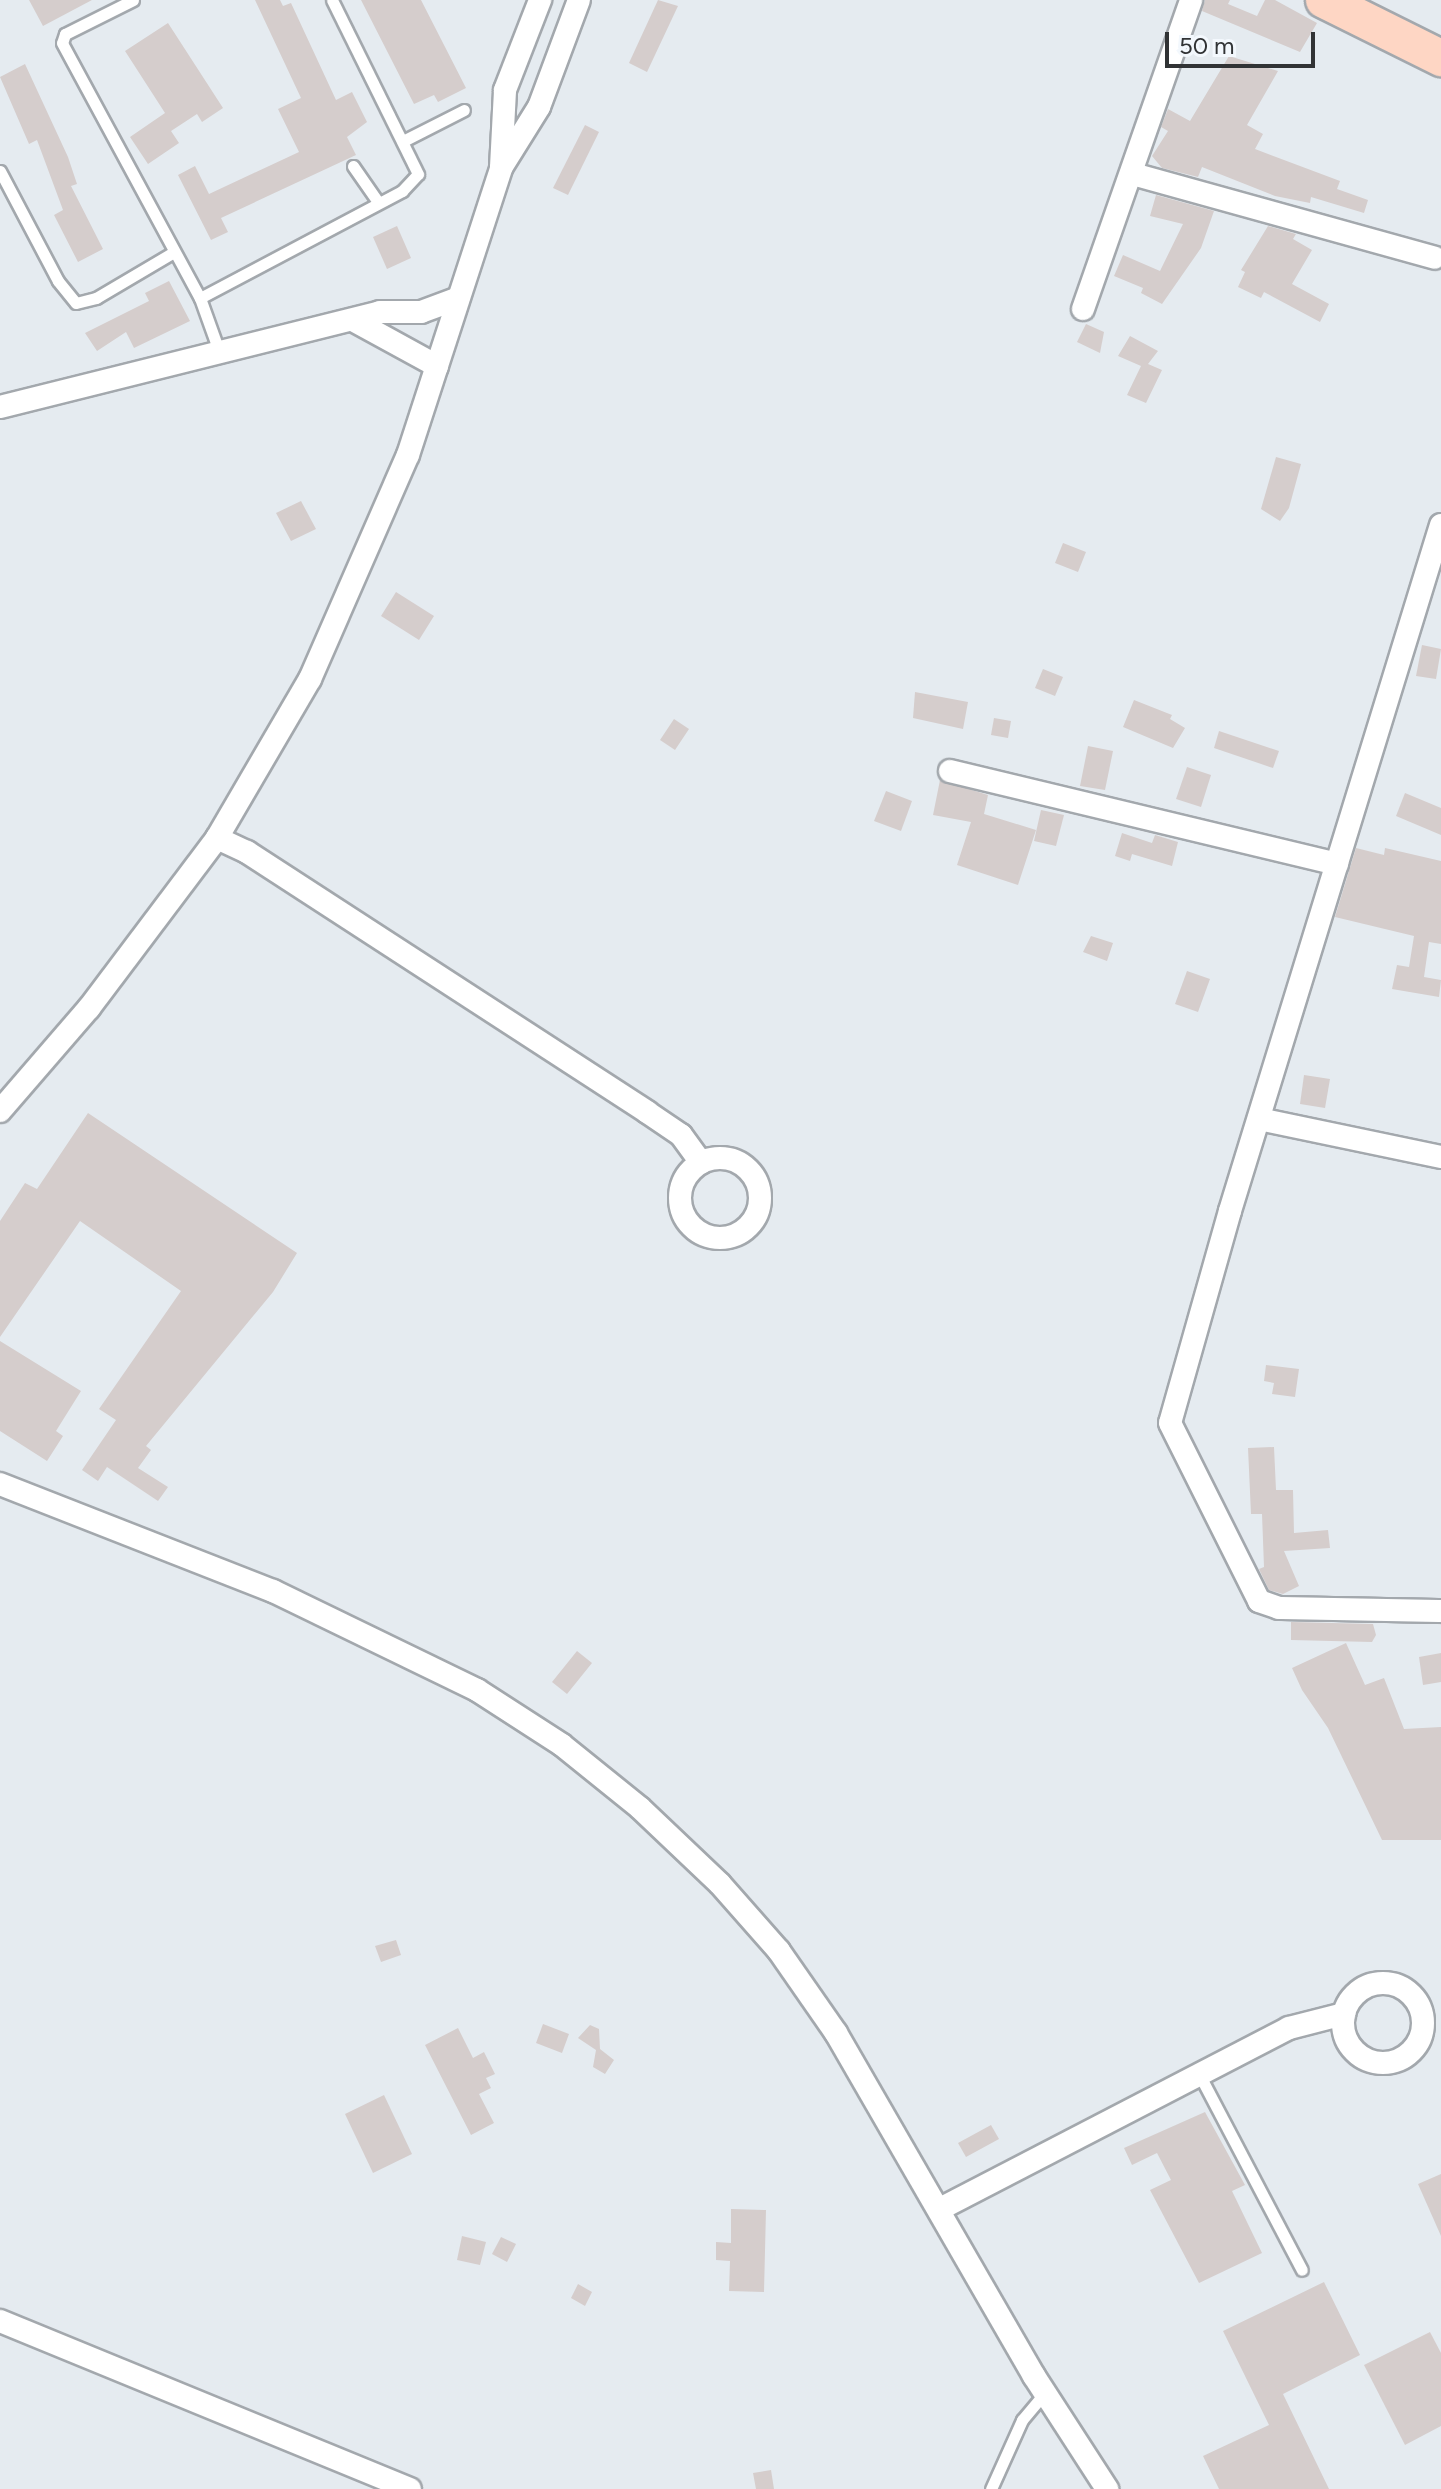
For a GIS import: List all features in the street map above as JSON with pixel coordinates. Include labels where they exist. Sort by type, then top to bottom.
[{"type":"main road","points":[[1330,1],[1441,58]]},
{"type":"street","points":[[501,168],[505,90],[540,0]]},
{"type":"street","points":[[0,1111],[89,1008],[217,838],[271,753],[365,563],[437,366],[501,168],[539,107],[579,0]]},
{"type":"street","points":[[1083,309],[1133,174],[1191,0]]},
{"type":"street","points":[[1133,174],[1435,258]]},
{"type":"street","points":[[0,407],[380,312],[421,312],[459,298]]},
{"type":"street","points":[[353,320],[437,366]]},
{"type":"street","points":[[1441,525],[1176,1391],[1170,1423],[1174,1438],[1259,1601],[1279,1608],[1441,1611]]},
{"type":"street","points":[[950,771],[1337,864]]},
{"type":"street","points":[[217,838],[247,852],[647,1112],[681,1135],[701,1163]]},
{"type":"street","points":[[1259,1119],[1441,1157]]},
{"type":"street","points":[[0,1484],[344,1624],[477,1690],[562,1745],[720,1884],[779,1951],[882,2107],[1045,2393],[1107,2489]]},
{"type":"street","points":[[940,2209],[1289,2028],[1344,2014]]},
{"type":"street","points":[[0,2321],[410,2489]]},
{"type":"lane","points":[[133,0],[65,34],[62,43],[172,253],[200,298],[219,351]]},
{"type":"lane","points":[[200,298],[402,191],[418,174],[405,140],[332,0]]},
{"type":"lane","points":[[405,140],[464,110]]},
{"type":"lane","points":[[353,166],[378,202]]},
{"type":"lane","points":[[0,171],[58,281],[76,303],[96,298],[172,253]]},
{"type":"lane","points":[[1199,2074],[1302,2270]]},
{"type":"lane","points":[[991,2489],[1022,2420],[1045,2393]]},
{"type":"building","points":[[29,0],[92,0],[43,26]]},
{"type":"building","points":[[255,0],[280,0],[283,6],[291,3],[336,100],[352,92],[367,122],[347,137],[356,155],[221,218],[228,232],[211,240],[178,175],[195,166],[209,194],[299,152],[278,109],[301,98]]},
{"type":"building","points":[[361,0],[421,0],[466,88],[438,102],[434,95],[414,104]]},
{"type":"building","points":[[658,0],[678,6],[647,72],[629,63]]},
{"type":"building","points":[[1205,0],[1230,0],[1228,4],[1257,16],[1265,0],[1275,0],[1317,23],[1300,52],[1202,11]]},
{"type":"building","points":[[168,23],[223,108],[202,122],[197,114],[171,131],[179,143],[148,164],[130,137],[165,113],[125,51]]},
{"type":"building","points":[[1229,56],[1278,71],[1247,125],[1263,134],[1255,149],[1340,181],[1337,189],[1368,200],[1364,213],[1311,197],[1310,203],[1275,196],[1202,167],[1198,177],[1162,168],[1152,156],[1168,131],[1161,127],[1168,109],[1190,121]]},
{"type":"building","points":[[25,64],[68,157],[77,184],[71,186],[103,249],[78,262],[54,215],[63,210],[37,140],[29,144],[0,77]]},
{"type":"building","points":[[585,125],[599,132],[568,195],[553,188]]},
{"type":"building","points":[[1156,195],[1214,211],[1201,248],[1162,304],[1141,293],[1143,288],[1114,276],[1123,255],[1160,271],[1183,224],[1150,216]]},
{"type":"building","points":[[397,226],[411,258],[387,269],[373,237]]},
{"type":"building","points":[[1268,226],[1296,234],[1293,239],[1312,250],[1292,284],[1329,304],[1320,322],[1264,292],[1261,298],[1238,287],[1245,272],[1241,270]]},
{"type":"building","points":[[169,281],[190,321],[134,348],[126,332],[97,351],[85,333],[149,301],[145,293]]},
{"type":"building","points":[[1086,324],[1104,332],[1100,353],[1077,342]]},
{"type":"building","points":[[1130,336],[1158,351],[1148,364],[1162,370],[1146,403],[1127,395],[1141,366],[1118,356]]},
{"type":"building","points":[[1276,457],[1301,464],[1289,508],[1280,521],[1261,509]]},
{"type":"building","points":[[301,501],[316,529],[291,541],[276,513]]},
{"type":"building","points":[[1063,543],[1086,552],[1078,572],[1055,563]]},
{"type":"building","points":[[396,592],[434,616],[419,640],[381,616]]},
{"type":"building","points":[[1422,645],[1441,649],[1436,679],[1416,676]]},
{"type":"building","points":[[1043,669],[1063,677],[1055,696],[1035,688]]},
{"type":"building","points":[[915,692],[968,702],[963,729],[913,718]]},
{"type":"building","points":[[1134,700],[1172,715],[1170,719],[1185,728],[1173,748],[1123,727]]},
{"type":"building","points":[[994,718],[1011,721],[1008,738],[991,735]]},
{"type":"building","points":[[674,719],[689,729],[675,750],[660,740]]},
{"type":"building","points":[[1219,731],[1279,751],[1273,768],[1214,748]]},
{"type":"building","points":[[1088,746],[1113,751],[1105,790],[1080,786]]},
{"type":"building","points":[[1187,767],[1211,775],[1201,807],[1176,799]]},
{"type":"building","points":[[940,780],[988,795],[984,814],[1036,830],[1018,885],[957,865],[971,822],[933,815]]},
{"type":"building","points":[[886,791],[912,801],[901,831],[874,821]]},
{"type":"building","points":[[1405,793],[1441,808],[1441,835],[1396,816]]},
{"type":"building","points":[[1041,810],[1064,815],[1056,846],[1034,841]]},
{"type":"building","points":[[1122,833],[1152,843],[1155,835],[1178,842],[1172,866],[1132,854],[1130,861],[1115,856]]},
{"type":"building","points":[[1356,848],[1384,855],[1385,848],[1441,861],[1441,944],[1429,942],[1424,977],[1441,980],[1439,997],[1392,989],[1397,965],[1409,967],[1414,936],[1335,917]]},
{"type":"building","points":[[1091,936],[1113,943],[1107,961],[1083,952]]},
{"type":"building","points":[[1187,971],[1210,979],[1198,1012],[1175,1004]]},
{"type":"building","points":[[1304,1075],[1330,1079],[1325,1108],[1300,1104]]},
{"type":"building","points":[[88,1113],[297,1253],[273,1292],[146,1446],[151,1450],[138,1468],[168,1487],[158,1501],[107,1467],[98,1481],[82,1470],[116,1420],[99,1409],[181,1291],[80,1221],[0,1337],[0,1221],[25,1183],[37,1189]]},
{"type":"building","points":[[0,1341],[81,1391],[56,1431],[63,1436],[47,1461],[0,1431]]},
{"type":"building","points":[[1266,1365],[1299,1369],[1295,1397],[1272,1394],[1274,1383],[1264,1381]]},
{"type":"building","points":[[1274,1447],[1276,1490],[1293,1490],[1294,1533],[1328,1530],[1330,1548],[1284,1551],[1299,1586],[1283,1594],[1269,1590],[1259,1569],[1264,1567],[1262,1514],[1251,1514],[1248,1448]]},
{"type":"building","points":[[1291,1622],[1373,1624],[1376,1635],[1372,1642],[1291,1640]]},
{"type":"building","points":[[1346,1643],[1365,1685],[1384,1678],[1404,1729],[1441,1727],[1441,1840],[1382,1840],[1328,1728],[1302,1690],[1292,1668]]},
{"type":"building","points":[[577,1651],[592,1663],[567,1694],[552,1682]]},
{"type":"building","points":[[1441,1653],[1441,1682],[1423,1685],[1419,1657]]},
{"type":"building","points":[[396,1940],[401,1955],[381,1962],[375,1946]]},
{"type":"building","points":[[543,2024],[569,2034],[562,2053],[536,2043]]},
{"type":"building","points":[[590,2025],[599,2029],[600,2049],[614,2060],[605,2074],[593,2067],[596,2050],[578,2038]]},
{"type":"building","points":[[458,2028],[473,2058],[484,2052],[495,2074],[486,2078],[491,2088],[479,2094],[494,2123],[471,2135],[425,2045]]},
{"type":"building","points":[[384,2095],[412,2154],[373,2173],[345,2114]]},
{"type":"building","points":[[1205,2112],[1245,2185],[1232,2191],[1262,2253],[1199,2283],[1150,2190],[1171,2180],[1157,2153],[1132,2165],[1124,2148]]},
{"type":"building","points":[[991,2125],[999,2139],[966,2157],[958,2143]]},
{"type":"building","points":[[1441,2174],[1441,2236],[1418,2184]]},
{"type":"building","points":[[731,2209],[766,2210],[764,2292],[729,2291],[730,2261],[716,2260],[716,2242],[731,2243]]},
{"type":"building","points":[[462,2236],[486,2242],[480,2265],[457,2260]]},
{"type":"building","points":[[501,2237],[516,2244],[507,2262],[492,2254]]},
{"type":"building","points":[[1324,2282],[1360,2355],[1283,2394],[1329,2489],[1219,2489],[1203,2456],[1269,2425],[1223,2331]]},
{"type":"building","points":[[578,2284],[592,2292],[585,2306],[571,2298]]},
{"type":"building","points":[[1430,2332],[1441,2353],[1441,2426],[1405,2445],[1364,2365]]},
{"type":"building","points":[[771,2470],[774,2489],[756,2489],[753,2473]]}]
